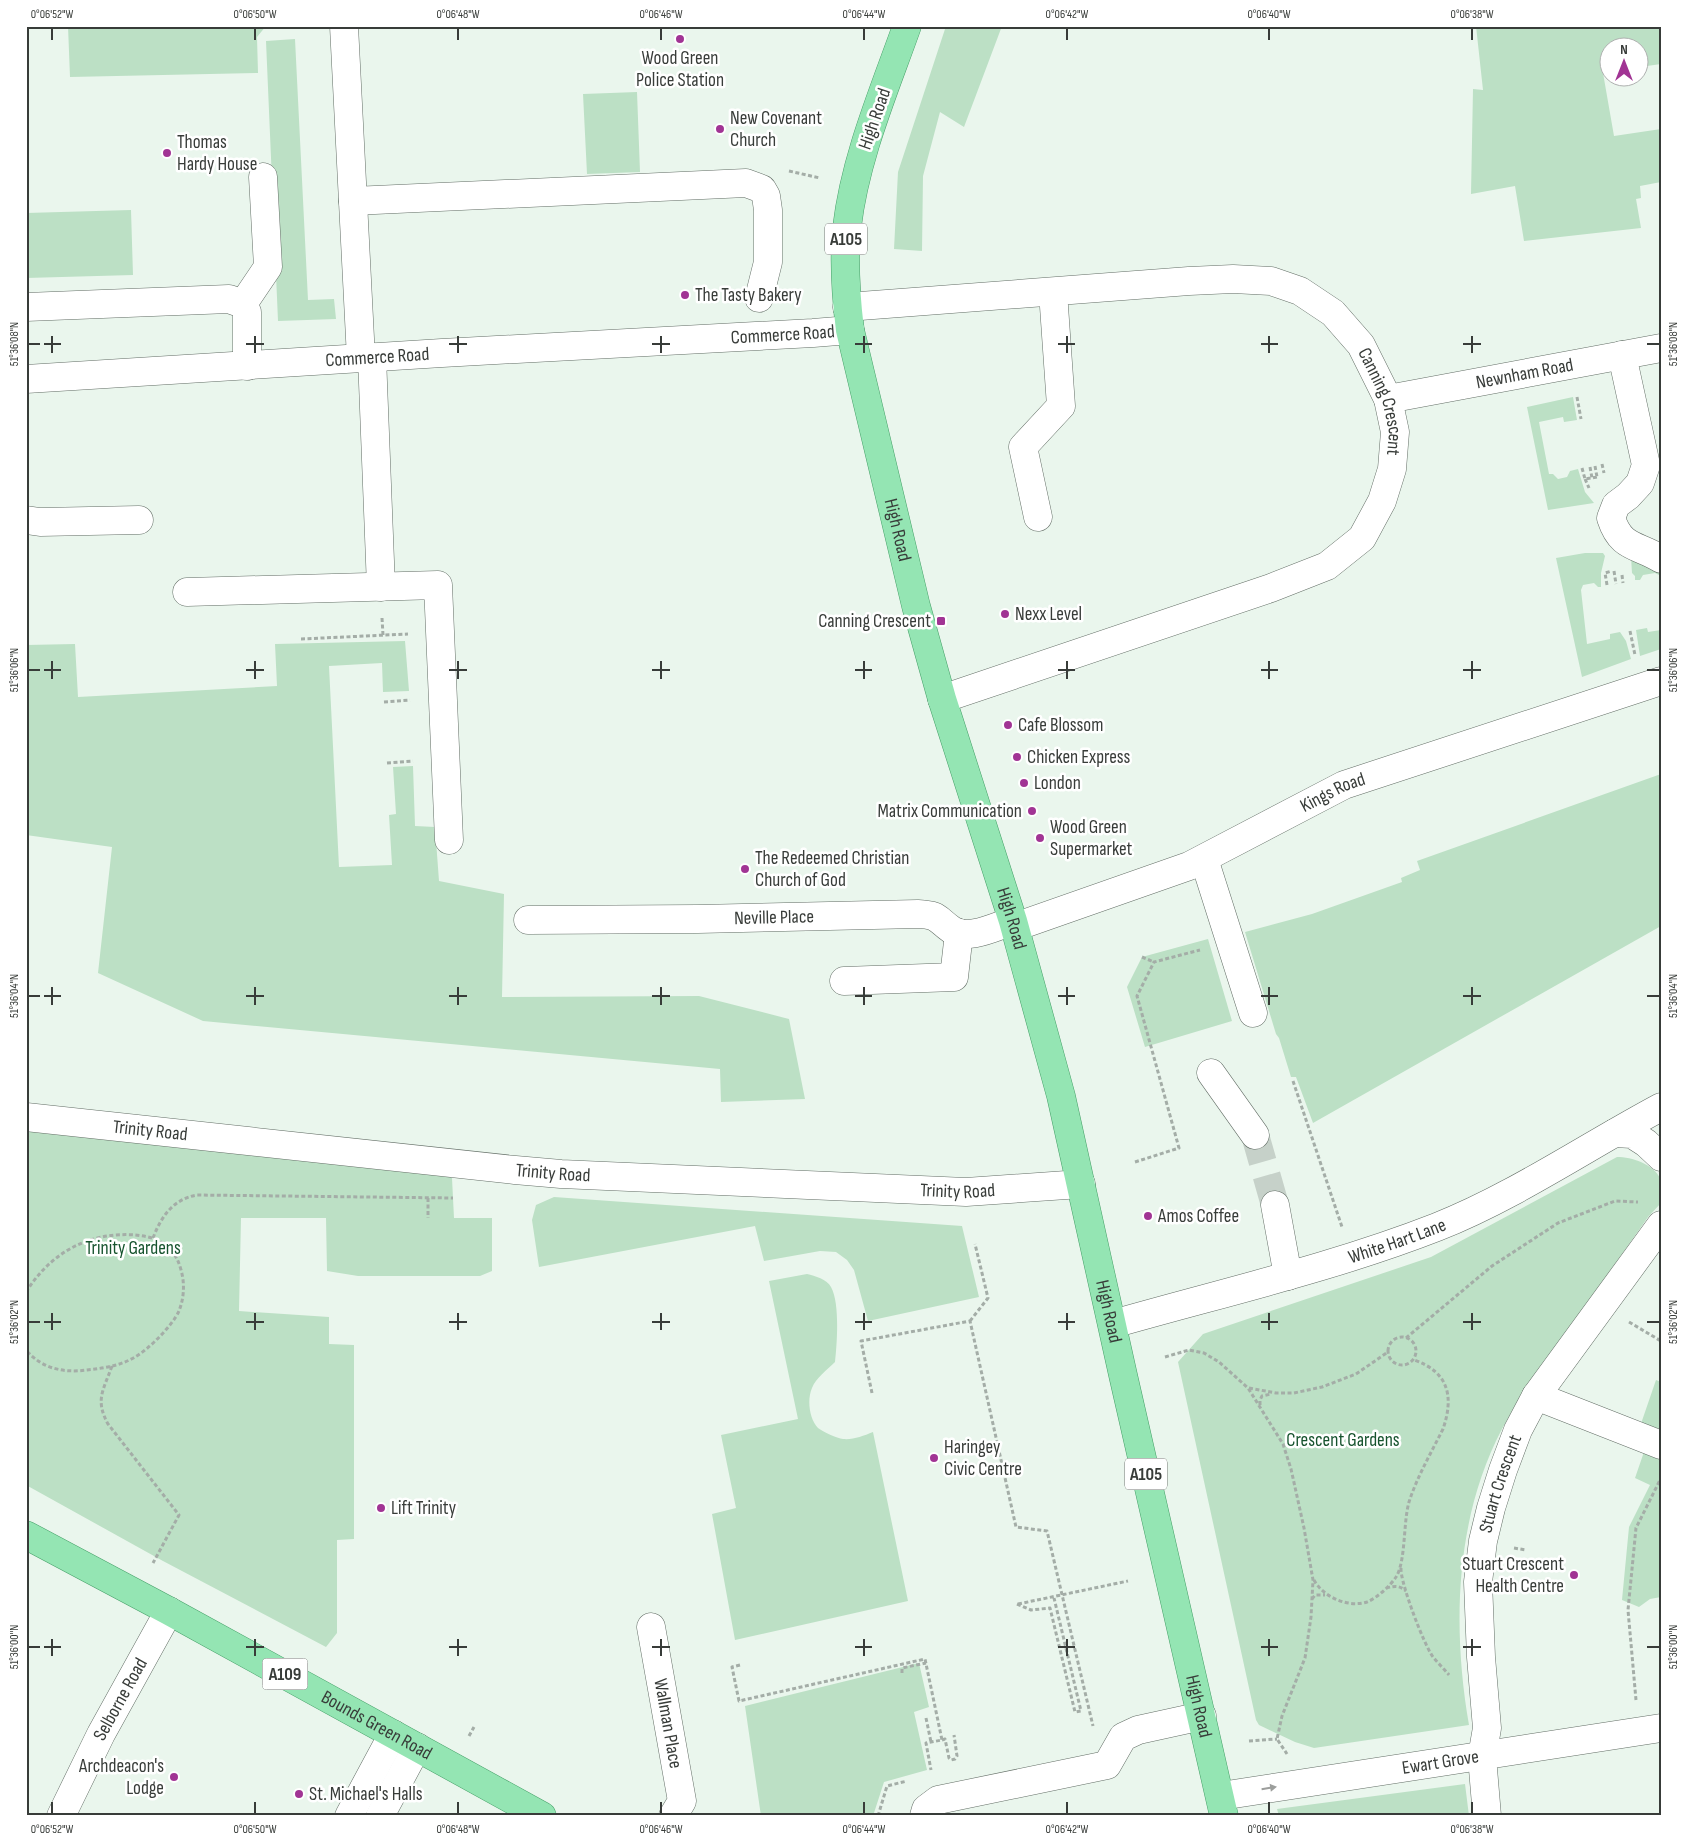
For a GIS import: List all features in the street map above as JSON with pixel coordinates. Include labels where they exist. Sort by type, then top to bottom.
[{"type":"main road","name":"High Road","points":[[907,26],[857,172],[847,227],[845,290],[849,318],[916,606],[942,699],[1014,924],[1061,1096],[1127,1394],[1223,1806]]},
{"type":"main road","name":"Bounds Green Road","points":[[26,1535],[169,1611],[542,1816]]},
{"type":"street","points":[[344,26],[353,202],[366,358],[381,587]]},
{"type":"street","points":[[243,304],[268,267],[264,177]]},
{"type":"street","points":[[353,202],[746,183],[762,188],[766,196],[768,210],[768,262],[759,298]]},
{"type":"street","name":"Canning Crescent","points":[[849,318],[1052,292],[1224,279],[1271,281],[1300,291],[1333,313],[1361,344],[1388,399],[1395,432],[1392,469],[1382,501],[1362,538],[1327,566],[1271,588],[942,699]]},
{"type":"street","points":[[1038,518],[1023,446],[1061,406],[1052,292]]},
{"type":"street","points":[[26,307],[229,299],[243,304],[247,312],[247,366]]},
{"type":"street","name":"Commerce Road","points":[[26,378],[813,333],[849,318]]},
{"type":"street","name":"Newnham Road","points":[[1388,399],[1661,348]]},
{"type":"street","points":[[1622,355],[1646,465],[1640,483],[1616,505],[1611,518],[1620,537],[1630,545],[1661,559]]},
{"type":"street","points":[[26,520],[40,522],[139,520]]},
{"type":"street","points":[[187,592],[438,586],[449,840]]},
{"type":"street","name":"Kings Road","points":[[1014,924],[1189,866],[1344,785],[1661,681]]},
{"type":"street","points":[[1204,859],[1253,1014]]},
{"type":"street","name":"Neville Place","points":[[528,920],[698,919],[932,914],[952,930],[959,933]]},
{"type":"street","points":[[844,981],[954,977],[959,933],[968,934],[1014,924]]},
{"type":"street","points":[[1211,1073],[1255,1136]]},
{"type":"street","points":[[1654,1150],[1645,1128],[1657,1109]]},
{"type":"street","name":"White Hart Lane","points":[[1113,1324],[1288,1276],[1437,1227],[1507,1194],[1657,1109]]},
{"type":"street","name":"Trinity Road","points":[[26,1117],[561,1174],[966,1192],[1081,1184]]},
{"type":"street","points":[[1615,1133],[1632,1134],[1654,1150]]},
{"type":"street","points":[[1274,1205],[1288,1231],[1288,1276]]},
{"type":"street","name":"Stuart Crescent","points":[[1488,1816],[1482,1757],[1487,1728],[1478,1582],[1483,1541],[1503,1470],[1518,1430],[1536,1396],[1661,1225]]},
{"type":"street","points":[[1536,1396],[1661,1445]]},
{"type":"street","name":"Selborne Road","points":[[60,1816],[101,1734],[169,1611]]},
{"type":"street","name":"Wallman Place","points":[[651,1627],[682,1802],[673,1816]]},
{"type":"street","points":[[924,1816],[926,1808],[938,1800],[1107,1765],[1123,1737],[1138,1730],[1202,1716]]},
{"type":"street","name":"Ewart Grove","points":[[1223,1806],[1482,1757],[1661,1728]]},
{"type":"street","points":[[349,1816],[393,1734]]},
{"type":"street","points":[[380,1816],[417,1747]]},
{"type":"path","points":[[800,173],[820,178]]},
{"type":"path","points":[[1596,466],[1597,477]]},
{"type":"path","points":[[1590,467],[1592,478]]},
{"type":"path","points":[[1582,468],[1584,479],[1605,475]]},
{"type":"path","points":[[1614,571],[1616,584]]},
{"type":"path","points":[[302,639],[412,634]]},
{"type":"path","points":[[384,702],[416,700]]},
{"type":"path","points":[[387,763],[419,761]]},
{"type":"path","points":[[1142,957],[1154,962],[1207,948]]},
{"type":"path","points":[[1135,1162],[1179,1148],[1137,996],[1154,962]]},
{"type":"path","points":[[1293,1081],[1342,1229]]},
{"type":"path","points":[[153,1238],[164,1213],[181,1200],[197,1195],[454,1198]]},
{"type":"path","points":[[428,1198],[428,1218]]},
{"type":"path","points":[[1406,1338],[1492,1266],[1558,1223],[1615,1201],[1640,1202]]},
{"type":"path","points":[[26,1292],[59,1254],[76,1244],[92,1239],[124,1234],[153,1238],[162,1242],[172,1250],[180,1266],[184,1281],[183,1296],[178,1313],[160,1334],[134,1358],[112,1366],[74,1372],[47,1366],[26,1350]]},
{"type":"path","points":[[872,1393],[861,1341],[970,1321],[988,1298],[976,1244]]},
{"type":"path","points":[[970,1321],[1016,1526],[1047,1531],[1093,1728]]},
{"type":"path","points":[[1248,1388],[1276,1393],[1294,1393],[1322,1387],[1356,1374],[1388,1352],[1391,1342],[1399,1338],[1406,1338],[1416,1345],[1414,1360],[1407,1365],[1398,1365],[1391,1359],[1388,1352]]},
{"type":"path","points":[[1165,1357],[1190,1350],[1204,1353],[1219,1362],[1248,1388],[1283,1444],[1291,1469],[1313,1580],[1311,1617],[1305,1658],[1282,1716],[1278,1739],[1291,1762]]},
{"type":"path","points":[[1414,1360],[1433,1370],[1442,1380],[1448,1391],[1449,1403],[1443,1429],[1409,1504],[1400,1575],[1432,1656],[1451,1677]]},
{"type":"path","points":[[112,1366],[101,1399],[103,1414],[108,1424],[179,1515],[153,1563]]},
{"type":"path","points":[[1260,1406],[1262,1396],[1276,1393]]},
{"type":"path","points":[[1637,1706],[1628,1610],[1636,1528],[1661,1478]]},
{"type":"path","points":[[1311,1599],[1315,1594],[1343,1601],[1367,1602],[1386,1588],[1397,1576],[1401,1565]]},
{"type":"path","points":[[1313,1580],[1320,1590],[1328,1596]]},
{"type":"path","points":[[1054,1598],[1081,1711],[1075,1712],[1050,1608],[1031,1610],[1018,1604],[1128,1581]]},
{"type":"path","points":[[1386,1588],[1401,1587],[1407,1593]]},
{"type":"path","points":[[740,1666],[732,1667],[739,1701],[752,1696],[926,1659],[942,1740]]},
{"type":"path","points":[[902,1672],[902,1668],[926,1663]]},
{"type":"path","points":[[926,1718],[931,1742]]},
{"type":"path","points":[[469,1736],[474,1727]]},
{"type":"path","points":[[932,1773],[926,1744],[945,1739],[949,1758],[951,1760],[955,1759],[957,1756],[954,1735]]},
{"type":"path","points":[[1249,1741],[1278,1739]]},
{"type":"path","points":[[878,1816],[885,1794]]},
{"type":"green space","points":[[68,26],[266,26],[257,37],[258,73],[70,77]]},
{"type":"green space","points":[[946,26],[1002,26],[964,127],[940,112],[923,176],[922,251],[894,249],[898,172]]},
{"type":"green space","points":[[1476,26],[1661,26],[1661,64],[1650,66],[1650,38],[1600,38],[1600,88],[1606,88],[1614,136],[1661,129],[1661,182],[1640,186],[1641,198],[1636,199],[1641,228],[1524,241],[1515,186],[1471,194],[1473,89],[1483,90]]},
{"type":"green space","points":[[295,39],[308,300],[334,299],[336,319],[278,321],[266,41]]},
{"type":"green space","points":[[637,92],[640,172],[587,174],[583,94]]},
{"type":"green space","points":[[131,210],[133,275],[26,278],[26,213]]},
{"type":"green space","points":[[1573,397],[1577,420],[1564,422],[1563,417],[1539,422],[1549,474],[1553,474],[1558,479],[1567,477],[1570,471],[1578,469],[1585,492],[1594,503],[1548,510],[1527,407]]},
{"type":"green space","points":[[1585,553],[1603,553],[1605,556],[1601,573],[1601,587],[1594,583],[1583,585],[1581,590],[1587,644],[1610,639],[1610,634],[1620,632],[1626,641],[1631,659],[1582,677],[1556,558]]},
{"type":"green space","points":[[1631,557],[1661,565],[1661,576],[1655,573],[1643,575],[1640,580],[1635,580],[1635,576],[1632,573]]},
{"type":"green space","points":[[1647,628],[1648,632],[1661,630],[1661,649],[1640,656],[1636,630]]},
{"type":"green space","points":[[405,641],[409,691],[383,692],[382,663],[329,666],[339,867],[392,865],[389,815],[396,814],[393,767],[413,766],[415,826],[435,827],[439,881],[504,894],[502,997],[699,996],[789,1019],[805,1099],[721,1102],[720,1069],[203,1021],[98,973],[112,847],[26,835],[26,645],[75,644],[78,697],[277,686],[275,644]]},
{"type":"green space","points":[[1661,774],[1661,926],[1313,1123],[1296,1077],[1291,1077],[1245,932],[1312,914],[1402,882],[1401,878],[1420,870],[1417,861]]},
{"type":"green space","points":[[1208,939],[1232,1021],[1145,1047],[1127,987],[1142,957]]},
{"type":"green space","name":"Trinity Gardens","points":[[26,1127],[446,1174],[452,1178],[454,1218],[492,1218],[492,1271],[480,1276],[358,1276],[327,1271],[326,1218],[241,1218],[239,1311],[329,1317],[329,1344],[354,1345],[354,1539],[337,1540],[337,1633],[326,1647],[163,1561],[26,1485]]},
{"type":"green space","name":"Crescent Gardens","points":[[1617,1157],[1642,1162],[1657,1173],[1661,1184],[1661,1203],[1648,1217],[1526,1389],[1502,1429],[1486,1463],[1466,1536],[1462,1574],[1460,1650],[1469,1725],[1314,1748],[1295,1742],[1259,1725],[1256,1720],[1178,1362],[1203,1334],[1431,1257]]},
{"type":"green space","points":[[554,1197],[962,1226],[979,1297],[868,1321],[854,1270],[847,1260],[836,1252],[820,1251],[764,1261],[755,1226],[539,1267],[532,1220],[536,1205]]},
{"type":"green space","points":[[807,1274],[824,1280],[831,1287],[836,1303],[837,1324],[835,1362],[819,1377],[812,1388],[810,1393],[811,1414],[818,1428],[840,1438],[854,1438],[873,1432],[908,1601],[735,1640],[712,1514],[736,1508],[721,1435],[798,1419],[769,1281]]},
{"type":"green space","points":[[1656,1380],[1661,1382],[1661,1597],[1650,1599],[1639,1607],[1622,1600],[1629,1527],[1650,1485],[1635,1478],[1645,1449],[1634,1444]]},
{"type":"green space","points":[[919,1663],[929,1707],[914,1712],[927,1770],[884,1782],[873,1816],[761,1816],[745,1706]]},
{"type":"green space","points":[[1465,1784],[1469,1816],[1279,1816],[1277,1809]]},
{"type":"tunnel","points":[[1255,1135],[1275,1205]]},
{"type":"place","name":"Wood Green Police Station","points":[[680,39]]},
{"type":"place","name":"New Covenant Church","points":[[720,129]]},
{"type":"place","name":"Thomas Hardy House","points":[[167,153]]},
{"type":"place","name":"The Tasty Bakery","points":[[685,295]]},
{"type":"place","name":"Nexx Level","points":[[1005,614]]},
{"type":"place","name":"Canning Crescent","points":[[941,621]]},
{"type":"place","name":"Cafe Blossom","points":[[1008,725]]},
{"type":"place","name":"Chicken Express","points":[[1017,757]]},
{"type":"place","name":"London","points":[[1024,783]]},
{"type":"place","name":"Matrix Communication","points":[[1032,811]]},
{"type":"place","name":"Wood Green Supermarket","points":[[1040,838]]},
{"type":"place","name":"The Redeemed Christian Church of God","points":[[745,869]]},
{"type":"place","name":"Amos Coffee","points":[[1148,1216]]},
{"type":"place","name":"Haringey Civic Centre","points":[[934,1458]]},
{"type":"place","name":"Lift Trinity","points":[[381,1508]]},
{"type":"place","name":"Stuart Crescent Health Centre","points":[[1574,1575]]},
{"type":"place","name":"Archdeacon's Lodge","points":[[174,1777]]},
{"type":"place","name":"St. Michael's Halls","points":[[299,1794]]}]
